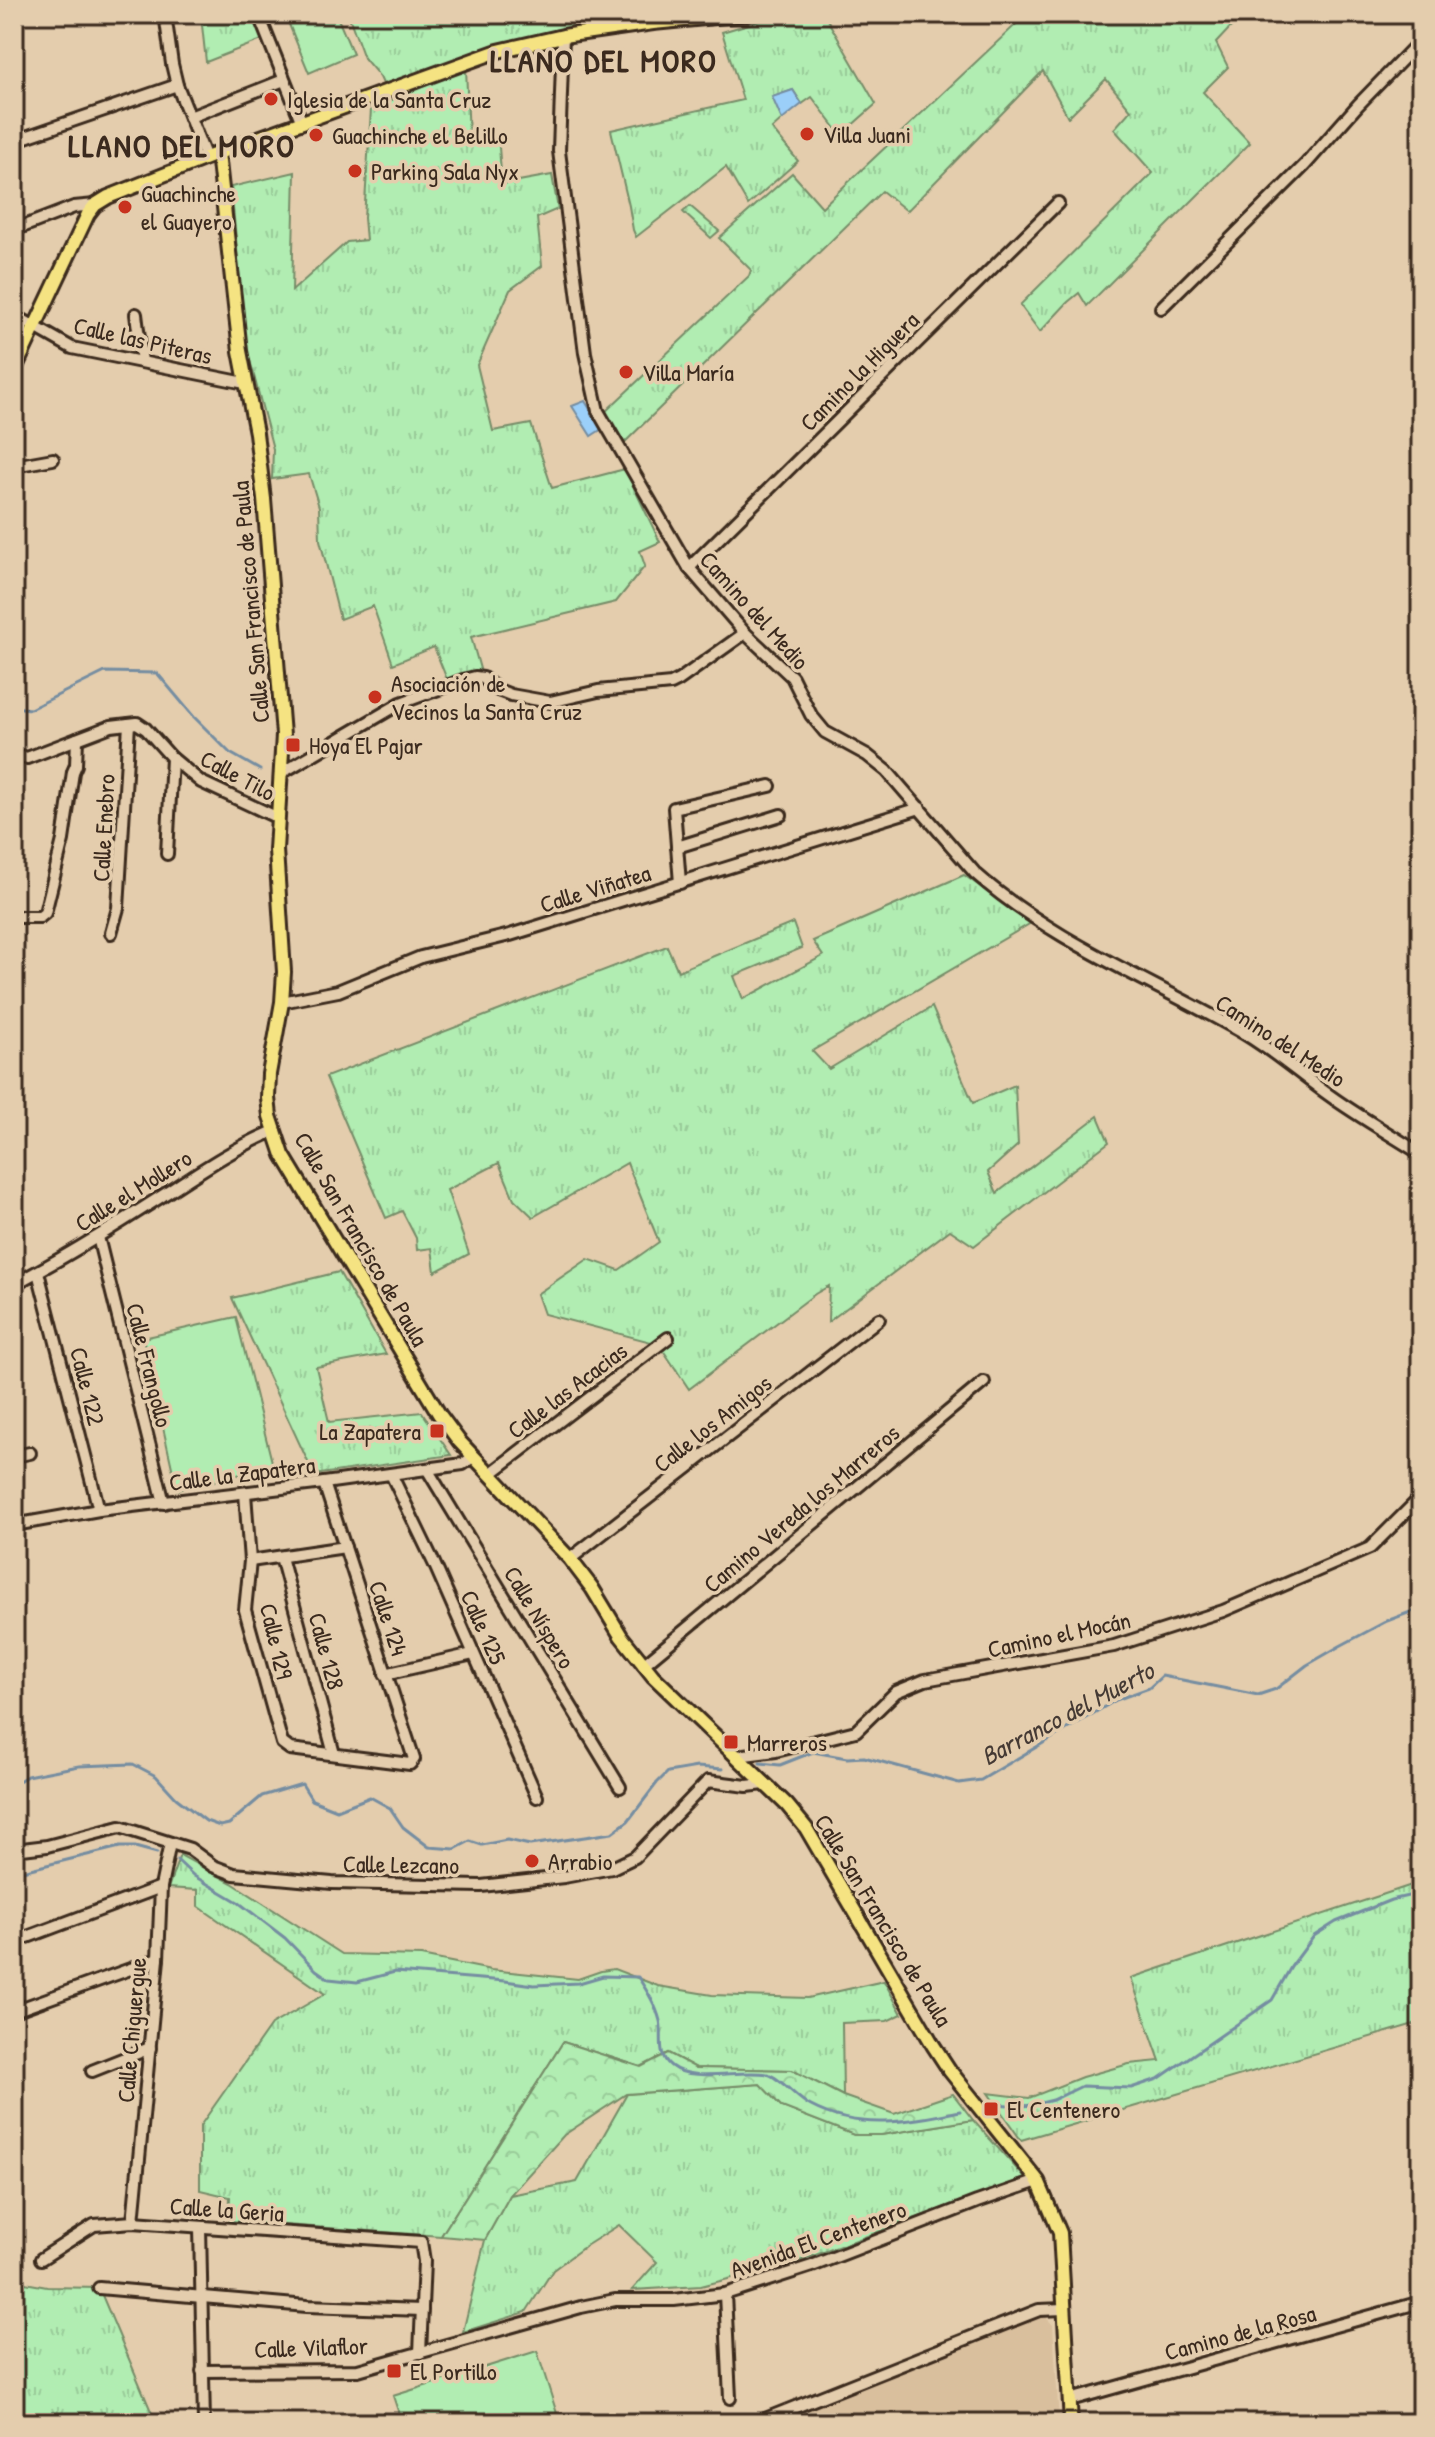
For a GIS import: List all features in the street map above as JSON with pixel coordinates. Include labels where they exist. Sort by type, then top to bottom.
[{"type":"main road","points":[[14,371],[88,214],[108,197],[498,51],[563,36],[747,14]]},
{"type":"main road","name":"Calle San Francisco de Paula","points":[[212,156],[245,383],[256,433],[283,735],[277,881],[284,943],[282,1002],[269,1074],[270,1116],[283,1155],[439,1414],[473,1457],[570,1559],[643,1665],[787,1805],[814,1840],[950,2071],[1038,2181],[1060,2233],[1071,2423]]},
{"type":"street","points":[[165,14],[177,85],[190,117],[212,156]]},
{"type":"street","points":[[268,15],[263,17],[262,23],[302,123]]},
{"type":"street","name":"Camino del Medio","points":[[563,36],[559,151],[594,401],[689,568],[745,633],[792,677],[811,715],[825,732],[877,762],[975,873],[1016,906],[1075,942],[1248,1036],[1329,1095],[1421,1154]]},
{"type":"street","points":[[1161,308],[1305,165],[1421,40]]},
{"type":"street","points":[[190,117],[284,80]]},
{"type":"street","points":[[14,141],[177,85]]},
{"type":"street","name":"Camino la Higuera","points":[[689,568],[1058,203]]},
{"type":"street","points":[[14,230],[74,207],[95,205]]},
{"type":"street","points":[[136,314],[142,362]]},
{"type":"street","name":"Calle las Piteras","points":[[14,315],[72,348],[245,383]]},
{"type":"street","points":[[14,466],[53,459]]},
{"type":"street","points":[[283,772],[401,703],[463,680],[483,678],[498,690],[511,695],[550,702],[598,691],[671,684],[745,633]]},
{"type":"street","name":"Calle Tilo","points":[[129,724],[137,723],[146,729],[172,758],[208,787],[278,818]]},
{"type":"street","points":[[14,754],[27,758],[111,726],[129,724]]},
{"type":"street","name":"Calle Enebro","points":[[111,933],[118,908],[129,724]]},
{"type":"street","points":[[14,917],[40,917],[45,913],[63,840],[76,765],[77,739]]},
{"type":"street","points":[[167,854],[172,758]]},
{"type":"street","points":[[680,883],[674,808],[770,786]]},
{"type":"street","name":"Calle Viñatea","points":[[282,1002],[338,991],[421,957],[481,944],[920,808]]},
{"type":"street","points":[[677,847],[781,815]]},
{"type":"street","name":"Calle el Mollero","points":[[14,1284],[98,1237],[241,1145],[274,1131]]},
{"type":"street","name":"Calle Frangollo","points":[[98,1237],[164,1503]]},
{"type":"street","name":"Calle 122","points":[[38,1272],[99,1510]]},
{"type":"street","name":"Calle los Amigos","points":[[570,1559],[879,1319]]},
{"type":"street","name":"Calle las Acacias","points":[[490,1474],[668,1338]]},
{"type":"street","name":"Camino Vereda los Marreros","points":[[643,1665],[984,1382]]},
{"type":"street","points":[[14,1456],[30,1453]]},
{"type":"street","name":"Calle la Zapatera","points":[[14,1525],[99,1510],[463,1464],[473,1457]]},
{"type":"street","name":"Calle Níspero","points":[[427,1469],[620,1787]]},
{"type":"street","name":"Calle 125","points":[[391,1474],[434,1563],[537,1797]]},
{"type":"street","name":"Calle 124","points":[[324,1483],[414,1759],[410,1764],[334,1754]]},
{"type":"street","name":"Calle 129","points":[[245,1493],[250,1561],[245,1610],[282,1743],[285,1747],[334,1754]]},
{"type":"street","name":"Camino el Mocán","points":[[737,1756],[776,1751],[856,1731],[896,1692],[925,1680],[1114,1646],[1223,1611],[1370,1548],[1421,1497]]},
{"type":"street","points":[[250,1561],[345,1547]]},
{"type":"street","name":"Calle 128","points":[[281,1557],[334,1754]]},
{"type":"street","points":[[385,1674],[473,1654]]},
{"type":"street","name":"Calle Lezcano","points":[[14,1850],[47,1846],[120,1827],[190,1849],[213,1866],[234,1874],[332,1883],[481,1886],[612,1868],[635,1857],[708,1781],[747,1786],[765,1784]]},
{"type":"street","name":"Calle Chiguergue","points":[[133,2222],[158,1959],[161,1887],[170,1843]]},
{"type":"street","points":[[14,1942],[161,1887]]},
{"type":"street","points":[[14,2011],[158,1959]]},
{"type":"street","points":[[92,2071],[150,2048]]},
{"type":"street","name":"Avenida El Centenero","points":[[420,2353],[592,2304],[725,2294],[812,2266],[1038,2181]]},
{"type":"street","name":"Calle la Geria","points":[[41,2259],[94,2225],[133,2222],[421,2242],[424,2261],[422,2310]]},
{"type":"street","points":[[200,2227],[204,2423]]},
{"type":"street","points":[[99,2288],[307,2306],[422,2310],[420,2353]]},
{"type":"street","points":[[725,2294],[730,2398]]},
{"type":"street","name":"Camino de la Rosa","points":[[1070,2400],[1421,2302]]},
{"type":"street","points":[[755,2423],[1039,2310],[1064,2309]]},
{"type":"street","name":"Calle Vilaflor","points":[[202,2371],[358,2370],[420,2353]]},
{"type":"shaded area","points":[[1039,2310],[1053,2325],[1059,2423],[755,2423]]},
{"type":"shaded area","points":[[1421,2410],[1421,2423],[1381,2423],[1381,2422]]},
{"type":"green space","points":[[171,14],[260,14],[256,16],[262,40],[206,62],[201,16],[172,20]]},
{"type":"green space","points":[[294,14],[336,14],[353,54],[309,73],[286,17]]},
{"type":"green space","points":[[348,14],[569,14],[572,26],[475,52],[384,86],[364,58]]},
{"type":"green space","points":[[782,14],[824,14],[876,104],[841,135],[812,97],[802,104],[793,90],[773,97],[782,120],[772,129],[798,161],[748,205],[726,167],[636,237],[611,130],[743,100],[722,32]]},
{"type":"green space","points":[[1027,14],[1154,14],[1162,22],[1171,14],[1243,14],[1216,43],[1228,67],[1203,92],[1250,143],[1087,306],[1079,293],[1040,332],[1020,305],[1153,173],[1114,129],[1131,110],[1106,79],[1068,117],[1043,71],[907,211],[882,191],[623,444],[605,412],[749,276],[751,270],[719,238],[792,173],[822,207]]},
{"type":"green space","points":[[466,68],[469,137],[498,135],[502,184],[552,175],[558,209],[537,218],[542,266],[510,290],[477,365],[493,431],[531,424],[552,488],[625,469],[660,542],[640,551],[645,566],[616,602],[471,637],[480,669],[448,682],[434,647],[393,664],[373,606],[340,619],[320,540],[319,507],[309,474],[272,479],[273,449],[246,345],[231,187],[295,172],[292,291],[347,242],[366,240],[364,218],[371,109]]},
{"type":"green space","points":[[690,206],[719,231],[711,238],[683,212]]},
{"type":"green space","points":[[964,875],[1031,923],[812,1051],[829,1069],[932,1007],[973,1103],[1015,1085],[1018,1145],[988,1172],[997,1193],[1098,1116],[1109,1142],[974,1246],[950,1230],[828,1322],[829,1286],[689,1389],[659,1344],[544,1314],[537,1294],[588,1259],[619,1270],[659,1242],[627,1163],[533,1217],[514,1199],[499,1163],[447,1190],[469,1254],[435,1272],[432,1248],[417,1250],[416,1238],[402,1211],[386,1218],[326,1077],[667,946],[678,971],[793,923],[802,948],[734,976],[743,999],[823,956],[813,941]]},
{"type":"green space","points":[[339,1272],[386,1354],[316,1367],[329,1422],[422,1412],[451,1455],[314,1475],[232,1298]]},
{"type":"green space","points":[[236,1317],[273,1466],[177,1490],[143,1338]]},
{"type":"green space","points":[[180,1855],[232,1883],[342,1954],[421,1956],[491,1970],[578,1979],[614,1969],[658,1986],[712,1995],[808,1998],[884,1981],[902,2014],[887,2021],[842,2023],[843,2096],[792,2070],[696,2068],[668,2053],[641,2067],[563,2042],[441,2236],[229,2221],[230,2197],[200,2190],[200,2126],[271,2025],[325,1994],[198,1906],[198,1890],[168,1888]]},
{"type":"green space","points":[[1421,1882],[1421,2022],[1021,2140],[988,2093],[1029,2098],[1082,2077],[1129,2064],[1160,2061],[1131,1978]]},
{"type":"green space","points":[[563,2042],[641,2067],[668,2053],[696,2068],[792,2070],[843,2096],[894,2114],[953,2094],[973,2120],[881,2135],[854,2135],[782,2107],[760,2084],[626,2094],[564,2135],[510,2195],[485,2240],[441,2236]]},
{"type":"green space","points":[[760,2084],[782,2107],[854,2135],[881,2135],[973,2120],[1025,2178],[802,2260],[701,2286],[632,2290],[657,2262],[619,2225],[553,2270],[526,2312],[463,2332],[485,2240],[510,2195],[577,2182],[627,2094]]},
{"type":"green space","points":[[14,2281],[47,2287],[99,2288],[156,2423],[14,2423]]},
{"type":"green space","points":[[537,2351],[560,2423],[402,2423],[393,2396]]},
{"type":"water","points":[[793,90],[802,104],[782,120],[772,97]]},
{"type":"water","points":[[585,401],[602,429],[591,436],[572,406]]},
{"type":"waterway","points":[[14,707],[30,709],[105,672],[157,673],[230,753],[260,770]]},
{"type":"waterway","name":"Barranco del Muerto","points":[[760,1763],[780,1765],[813,1752],[847,1758],[864,1757],[959,1783],[981,1780],[1116,1700],[1149,1688],[1162,1676],[1258,1695],[1276,1689],[1307,1665],[1340,1646],[1387,1621],[1421,1608]]},
{"type":"waterway","name":"Barranco del Muerto","points":[[14,1784],[27,1776],[79,1766],[133,1764],[156,1776],[176,1798],[206,1821],[220,1826],[229,1824],[262,1796],[302,1784],[312,1800],[337,1810],[370,1797],[390,1808],[403,1827],[429,1847],[455,1849],[470,1841],[482,1845],[507,1840],[530,1845],[612,1833],[628,1821],[668,1772],[697,1767],[723,1769]]},
{"type":"waterway","points":[[14,1873],[120,1847],[135,1847],[157,1853]]},
{"type":"waterway","points":[[177,1860],[194,1876],[238,1902],[285,1938],[329,1979],[357,1982],[395,1972],[534,1985],[579,1983],[603,1976],[638,1977],[658,2015],[666,2061],[680,2071],[703,2075],[767,2074],[811,2106],[847,2119],[903,2121],[960,2111]]},
{"type":"waterway","points":[[995,2104],[1033,2105],[1053,2100],[1082,2086],[1131,2088],[1158,2079],[1272,2000],[1314,1936],[1336,1922],[1391,1900],[1421,1893]]},
{"type":"place","name":"Iglesia de la Santa Cruz","points":[[271,99]]},
{"type":"place","name":"Villa Juani","points":[[807,134]]},
{"type":"place","name":"Guachinche el Belillo","points":[[316,135]]},
{"type":"place","name":"Parking Sala Nyx","points":[[355,171]]},
{"type":"place","name":"Guachinche el Guayero","points":[[125,207]]},
{"type":"place","name":"Villa María","points":[[626,372]]},
{"type":"place","name":"Asociación de Vecinos la Santa Cruz","points":[[375,697]]},
{"type":"place","name":"Hoya El Pajar","points":[[293,745]]},
{"type":"place","name":"La Zapatera","points":[[437,1431]]},
{"type":"place","name":"Marreros","points":[[731,1742]]},
{"type":"place","name":"Arrabio","points":[[532,1861]]},
{"type":"place","name":"El Centenero","points":[[991,2109]]},
{"type":"place","name":"El Portillo","points":[[394,2371]]},
{"type":"district","name":"LLANO DEL MORO","points":[[604,60]]},
{"type":"district","name":"LLANO DEL MORO","points":[[182,145]]}]
